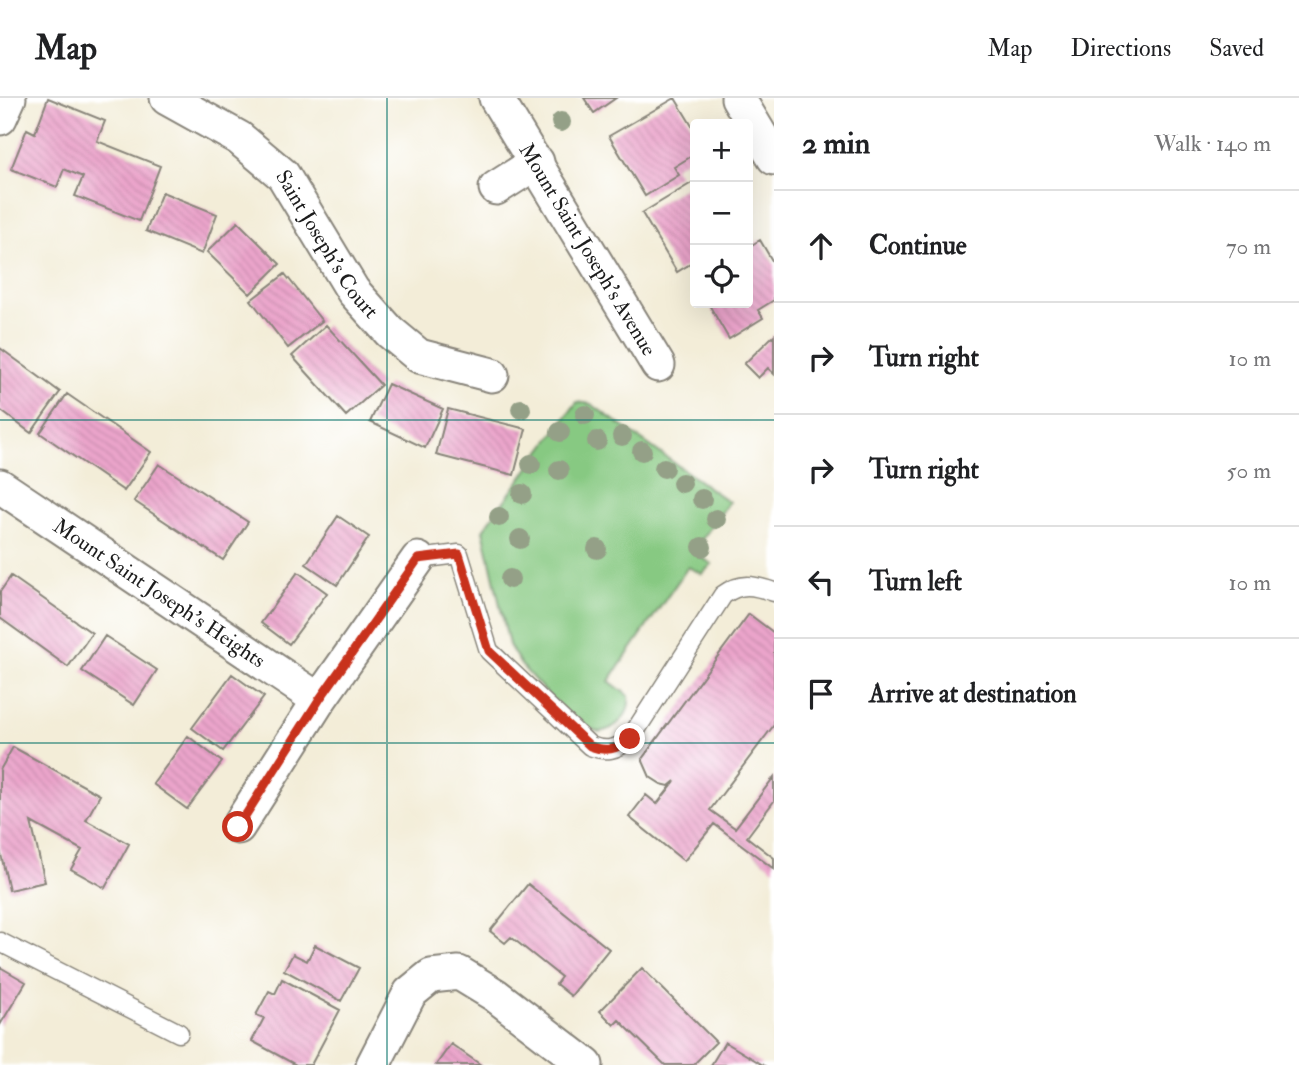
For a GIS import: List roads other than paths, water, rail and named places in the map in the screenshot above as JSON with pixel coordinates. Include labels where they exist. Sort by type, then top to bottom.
[{"type":"street","points":[[0,118],[9,98]]},
{"type":"street","name":"Saint Joseph's Court","points":[[167,98],[209,119],[267,159],[297,194],[353,291],[400,340],[419,356],[492,375]]},
{"type":"street","name":"Mount Saint Joseph's Avenue","points":[[496,98],[658,365]]},
{"type":"street","points":[[738,98],[774,159]]},
{"type":"street","points":[[496,188],[537,162]]},
{"type":"street","name":"Mount Saint Joseph's Heights","points":[[0,486],[319,700]]},
{"type":"street","points":[[238,827],[319,700],[418,559]]},
{"type":"street","points":[[373,1065],[410,993],[431,976],[459,973],[495,995],[586,1065]]},
{"type":"lane","points":[[418,559],[459,554],[489,651],[590,746],[603,751],[618,748],[630,739],[723,596],[736,586],[744,585],[774,592]]},
{"type":"lane","points":[[0,942],[180,1033]]}]
